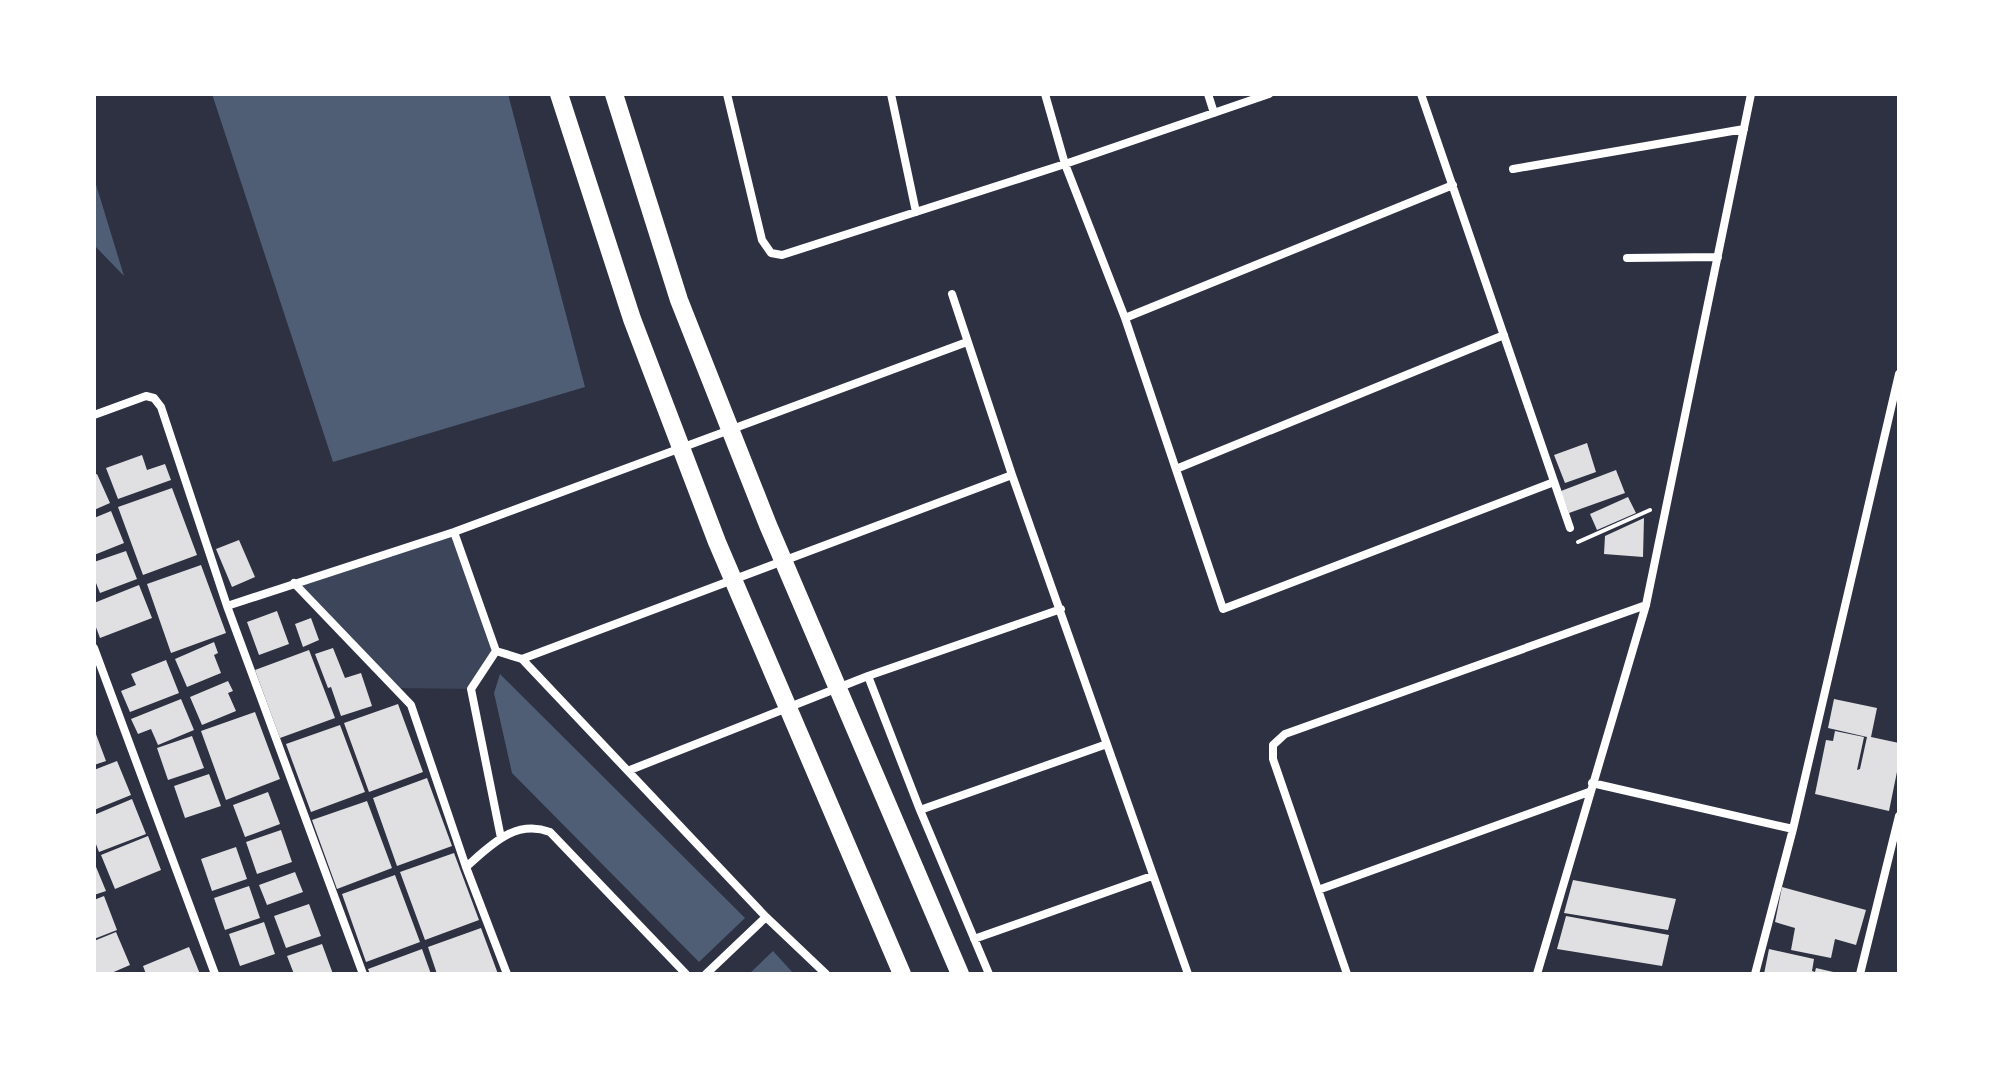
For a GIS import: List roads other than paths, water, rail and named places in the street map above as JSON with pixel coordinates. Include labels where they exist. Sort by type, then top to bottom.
[{"type":"highway","points":[[559,94],[632,319],[717,542],[902,974]]},
{"type":"highway","points":[[614,94],[679,300],[768,525],[960,974]]},
{"type":"street","points":[[727,94],[762,240],[771,253],[782,255],[1065,164],[1269,94]]},
{"type":"street","points":[[891,94],[916,212]]},
{"type":"street","points":[[1045,94],[1065,164],[1125,318],[1223,609],[1554,482]]},
{"type":"street","points":[[1208,94],[1214,113]]},
{"type":"street","points":[[1421,94],[1570,528]]},
{"type":"street","points":[[1537,974],[1646,605],[1751,94]]},
{"type":"street","points":[[1513,169],[1744,129]]},
{"type":"street","points":[[1125,318],[1453,185]]},
{"type":"street","points":[[1627,258],[1718,257]]},
{"type":"street","points":[[952,294],[1012,475],[1188,974]]},
{"type":"street","points":[[1176,469],[1504,335]]},
{"type":"street","points":[[227,606],[454,532],[967,342]]},
{"type":"street","points":[[1755,974],[1793,829],[1899,374]]},
{"type":"street","points":[[94,415],[146,396],[154,398],[161,407],[227,606],[363,974]]},
{"type":"street","points":[[522,659],[1012,475]]},
{"type":"street","points":[[454,532],[496,651]]},
{"type":"street","points":[[294,583],[411,705],[466,867],[507,974]]},
{"type":"street","points":[[1347,974],[1273,759],[1273,745],[1285,734],[1646,605]]},
{"type":"street","points":[[630,770],[868,676],[1061,609]]},
{"type":"street","points":[[94,648],[215,974]]},
{"type":"street","points":[[496,651],[522,659],[766,917],[826,974]]},
{"type":"street","points":[[496,651],[471,689],[501,838]]},
{"type":"street","points":[[868,676],[989,974]]},
{"type":"street","points":[[920,810],[1107,744]]},
{"type":"street","points":[[1318,890],[1590,788],[1793,829]]},
{"type":"street","points":[[1860,974],[1899,816]]},
{"type":"street","points":[[466,867],[501,838],[523,828],[537,827],[550,832],[686,974]]},
{"type":"street","points":[[974,939],[1152,876]]},
{"type":"street","points":[[706,974],[766,917]]}]
